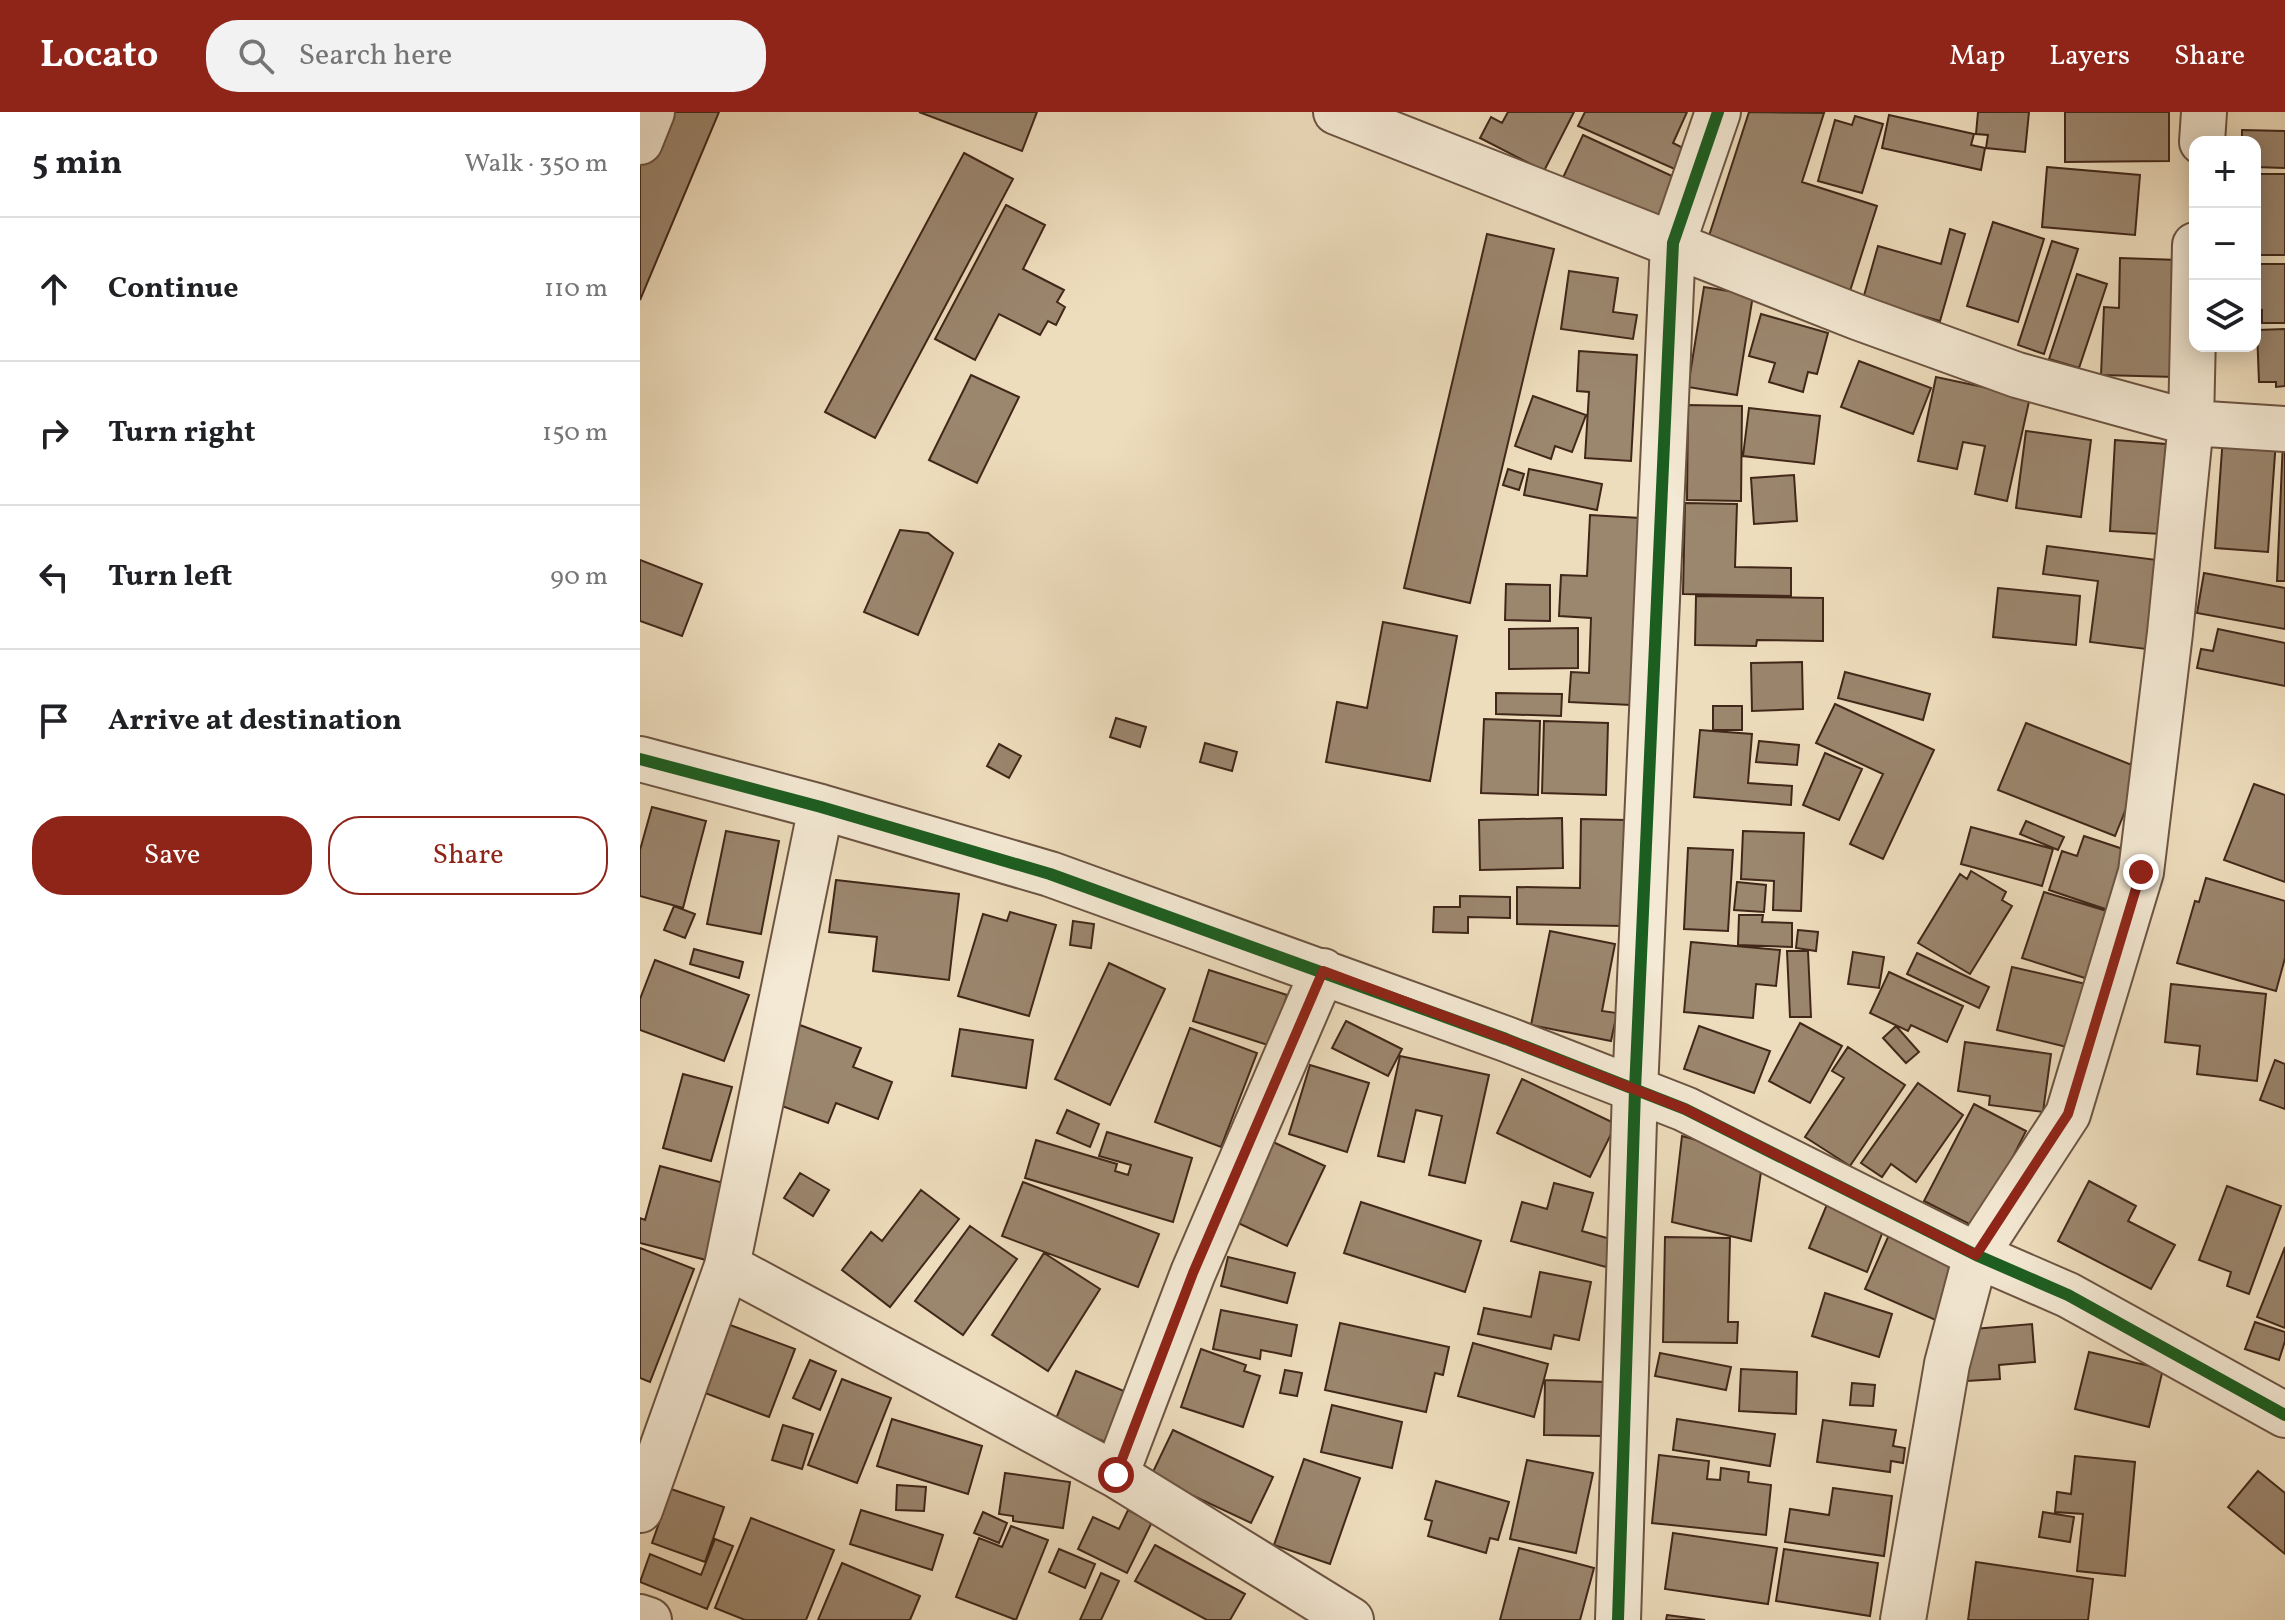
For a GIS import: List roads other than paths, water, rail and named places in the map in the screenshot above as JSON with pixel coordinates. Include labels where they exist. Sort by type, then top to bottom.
[{"type":"street","points":[[640,142],[652,112]]},
{"type":"street","points":[[1336,112],[1857,317],[2017,375],[2191,423],[2285,429]]},
{"type":"street","points":[[1618,1620],[1635,1090],[1673,243],[1718,112]]},
{"type":"street","points":[[2202,136],[2204,112]]},
{"type":"street","points":[[1903,1620],[1947,1364],[1976,1255],[2068,1114],[2141,872],[2191,423],[2194,280]]},
{"type":"street","points":[[640,759],[821,807],[1050,874],[1323,971],[1685,1109],[1976,1255],[2068,1295],[2285,1415]]},
{"type":"street","points":[[640,1510],[727,1266],[821,807]]},
{"type":"street","points":[[1116,1475],[1193,1273],[1323,971]]},
{"type":"street","points":[[727,1266],[1116,1475],[1351,1620]]},
{"type":"street","points":[[640,1617],[649,1620]]}]
